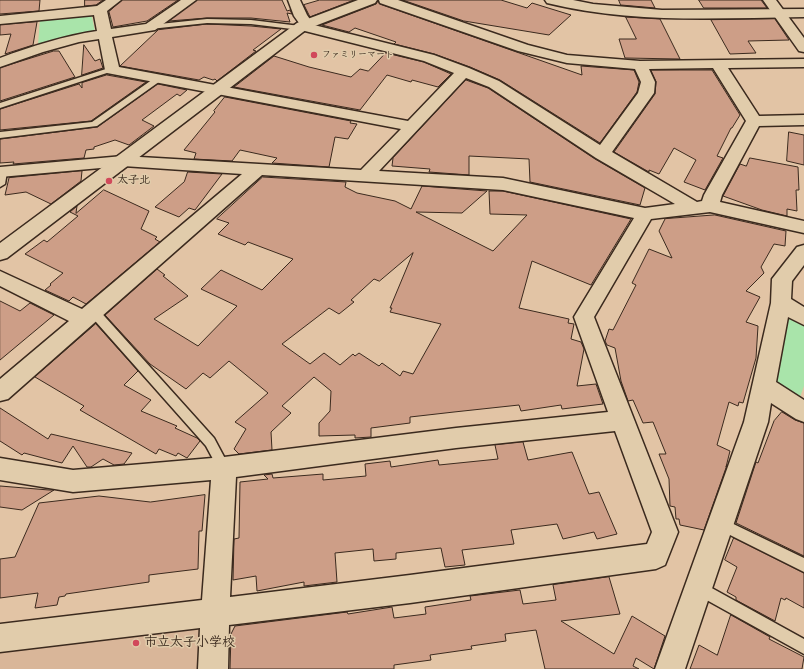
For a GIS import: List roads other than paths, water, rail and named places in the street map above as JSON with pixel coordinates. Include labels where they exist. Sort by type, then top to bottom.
[{"type":"street","points":[[0,20],[100,10],[116,0]]},
{"type":"street","points":[[0,63],[38,49],[78,38],[150,27],[190,0]]},
{"type":"street","points":[[294,0],[301,16],[303,26]]},
{"type":"street","points":[[0,253],[303,26],[370,0]]},
{"type":"street","points":[[385,0],[530,50],[567,59],[640,65],[804,63]]},
{"type":"street","points":[[552,0],[593,8],[662,14],[804,13]]},
{"type":"street","points":[[769,0],[804,48]]},
{"type":"street","points":[[100,10],[112,70],[412,126]]},
{"type":"street","points":[[303,26],[429,58],[494,84],[602,154],[703,207],[804,227]]},
{"type":"street","points":[[717,63],[754,121]]},
{"type":"street","points":[[602,154],[646,93],[648,82],[640,65]]},
{"type":"street","points":[[365,176],[464,71]]},
{"type":"street","points":[[754,121],[804,120]]},
{"type":"street","points":[[1,176],[123,161],[503,184],[645,214],[703,207],[714,195],[754,121]]},
{"type":"street","points":[[0,392],[257,170]]},
{"type":"street","points":[[0,638],[402,590],[656,556],[665,532],[584,317],[645,214]]},
{"type":"street","points":[[670,669],[756,422],[781,303],[782,279],[804,252]]},
{"type":"street","points":[[0,278],[88,315]]},
{"type":"street","points":[[781,303],[804,317]]},
{"type":"street","points":[[764,386],[804,412]]},
{"type":"street","points":[[0,469],[73,481],[224,468],[456,438],[623,420]]},
{"type":"street","points":[[213,669],[224,468]]},
{"type":"lane","points":[[150,27],[207,20],[303,26]]},
{"type":"lane","points":[[0,106],[112,70]]},
{"type":"lane","points":[[0,135],[94,124],[159,79]]},
{"type":"lane","points":[[88,315],[210,442],[224,468]]},
{"type":"lane","points":[[721,524],[804,565]]},
{"type":"lane","points":[[699,588],[804,647]]},
{"type":"place","name":"ファミリーマート","points":[[314,55]]},
{"type":"place","name":"太子北","points":[[109,181]]},
{"type":"place","name":"市立太子小学校","points":[[136,643]]}]
